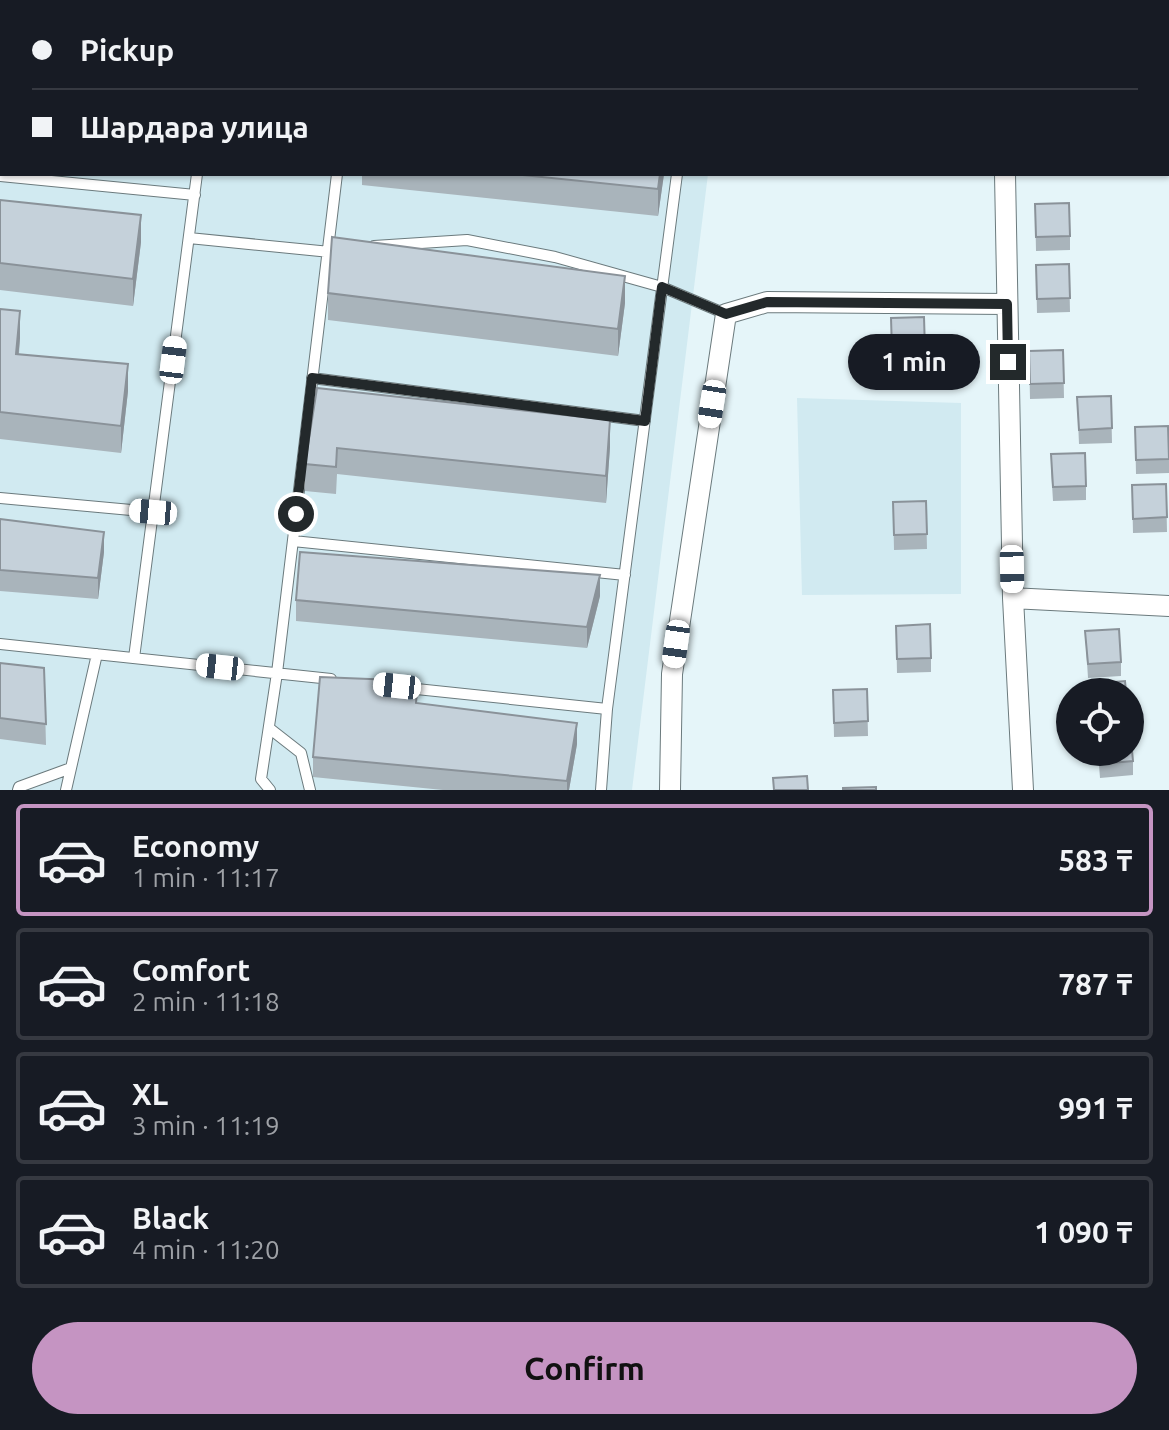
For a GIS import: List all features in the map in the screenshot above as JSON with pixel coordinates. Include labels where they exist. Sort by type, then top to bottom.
[{"type":"street","points":[[1005,176],[1013,598],[1023,790]]},
{"type":"street","points":[[670,790],[672,674],[726,314],[767,302],[1007,304]]},
{"type":"street","points":[[1013,598],[1169,606]]},
{"type":"lane","points":[[0,176],[195,195]]},
{"type":"lane","points":[[134,658],[197,176]]},
{"type":"lane","points":[[270,790],[261,779],[277,673],[337,176]]},
{"type":"lane","points":[[601,790],[607,709],[677,176]]},
{"type":"lane","points":[[189,238],[327,253],[342,251]]},
{"type":"lane","points":[[357,249],[400,243],[467,240],[555,257],[662,287],[726,314]]},
{"type":"lane","points":[[312,378],[645,421]]},
{"type":"lane","points":[[0,498],[153,512]]},
{"type":"lane","points":[[293,541],[625,575]]},
{"type":"lane","points":[[0,644],[340,680]]},
{"type":"lane","points":[[66,790],[97,654]]},
{"type":"lane","points":[[403,687],[607,709]]},
{"type":"lane","points":[[269,728],[301,753],[310,790]]},
{"type":"lane","points":[[18,790],[71,768]]},
{"type":"shaded area","points":[[0,176],[708,176],[632,790],[0,790]]},
{"type":"shaded area","points":[[797,398],[961,403],[961,594],[802,595]]},
{"type":"building","points":[[532,176],[660,176],[658,189]]},
{"type":"building","points":[[0,200],[141,215],[133,279],[0,263]]},
{"type":"building","points":[[1069,203],[1070,236],[1036,237],[1035,204]]},
{"type":"building","points":[[332,237],[625,276],[618,329],[328,293]]},
{"type":"building","points":[[1069,264],[1070,298],[1037,299],[1036,265]]},
{"type":"building","points":[[0,309],[20,311],[16,354],[128,364],[121,426],[0,412]]},
{"type":"building","points":[[924,317],[925,350],[892,351],[891,318]]},
{"type":"building","points":[[1063,350],[1064,383],[1030,384],[1029,351]]},
{"type":"building","points":[[317,388],[610,420],[606,476],[337,448],[336,467],[305,464]]},
{"type":"building","points":[[1111,396],[1112,428],[1079,430],[1077,397]]},
{"type":"building","points":[[1168,426],[1169,459],[1136,460],[1135,427]]},
{"type":"building","points":[[1085,453],[1086,486],[1053,487],[1051,454]]},
{"type":"building","points":[[1166,484],[1167,517],[1133,519],[1132,485]]},
{"type":"building","points":[[926,501],[927,534],[894,535],[893,502]]},
{"type":"building","points":[[0,519],[104,532],[98,578],[0,570]]},
{"type":"building","points":[[300,552],[600,575],[587,627],[296,600]]},
{"type":"building","points":[[930,624],[931,658],[897,659],[896,626]]},
{"type":"building","points":[[1119,629],[1121,662],[1088,664],[1085,631]]},
{"type":"building","points":[[0,663],[44,668],[46,724],[0,718]]},
{"type":"building","points":[[320,677],[418,681],[416,703],[577,723],[567,781],[313,757]]},
{"type":"building","points":[[867,689],[868,721],[834,723],[833,690]]},
{"type":"building","points":[[807,776],[808,790],[774,790],[773,778]]},
{"type":"building","points":[[876,787],[876,790],[843,790],[843,788]]},
{"type":"route","points":[[296,514],[312,378],[645,421],[662,287],[726,314],[767,302],[1007,304],[1008,362]]}]
